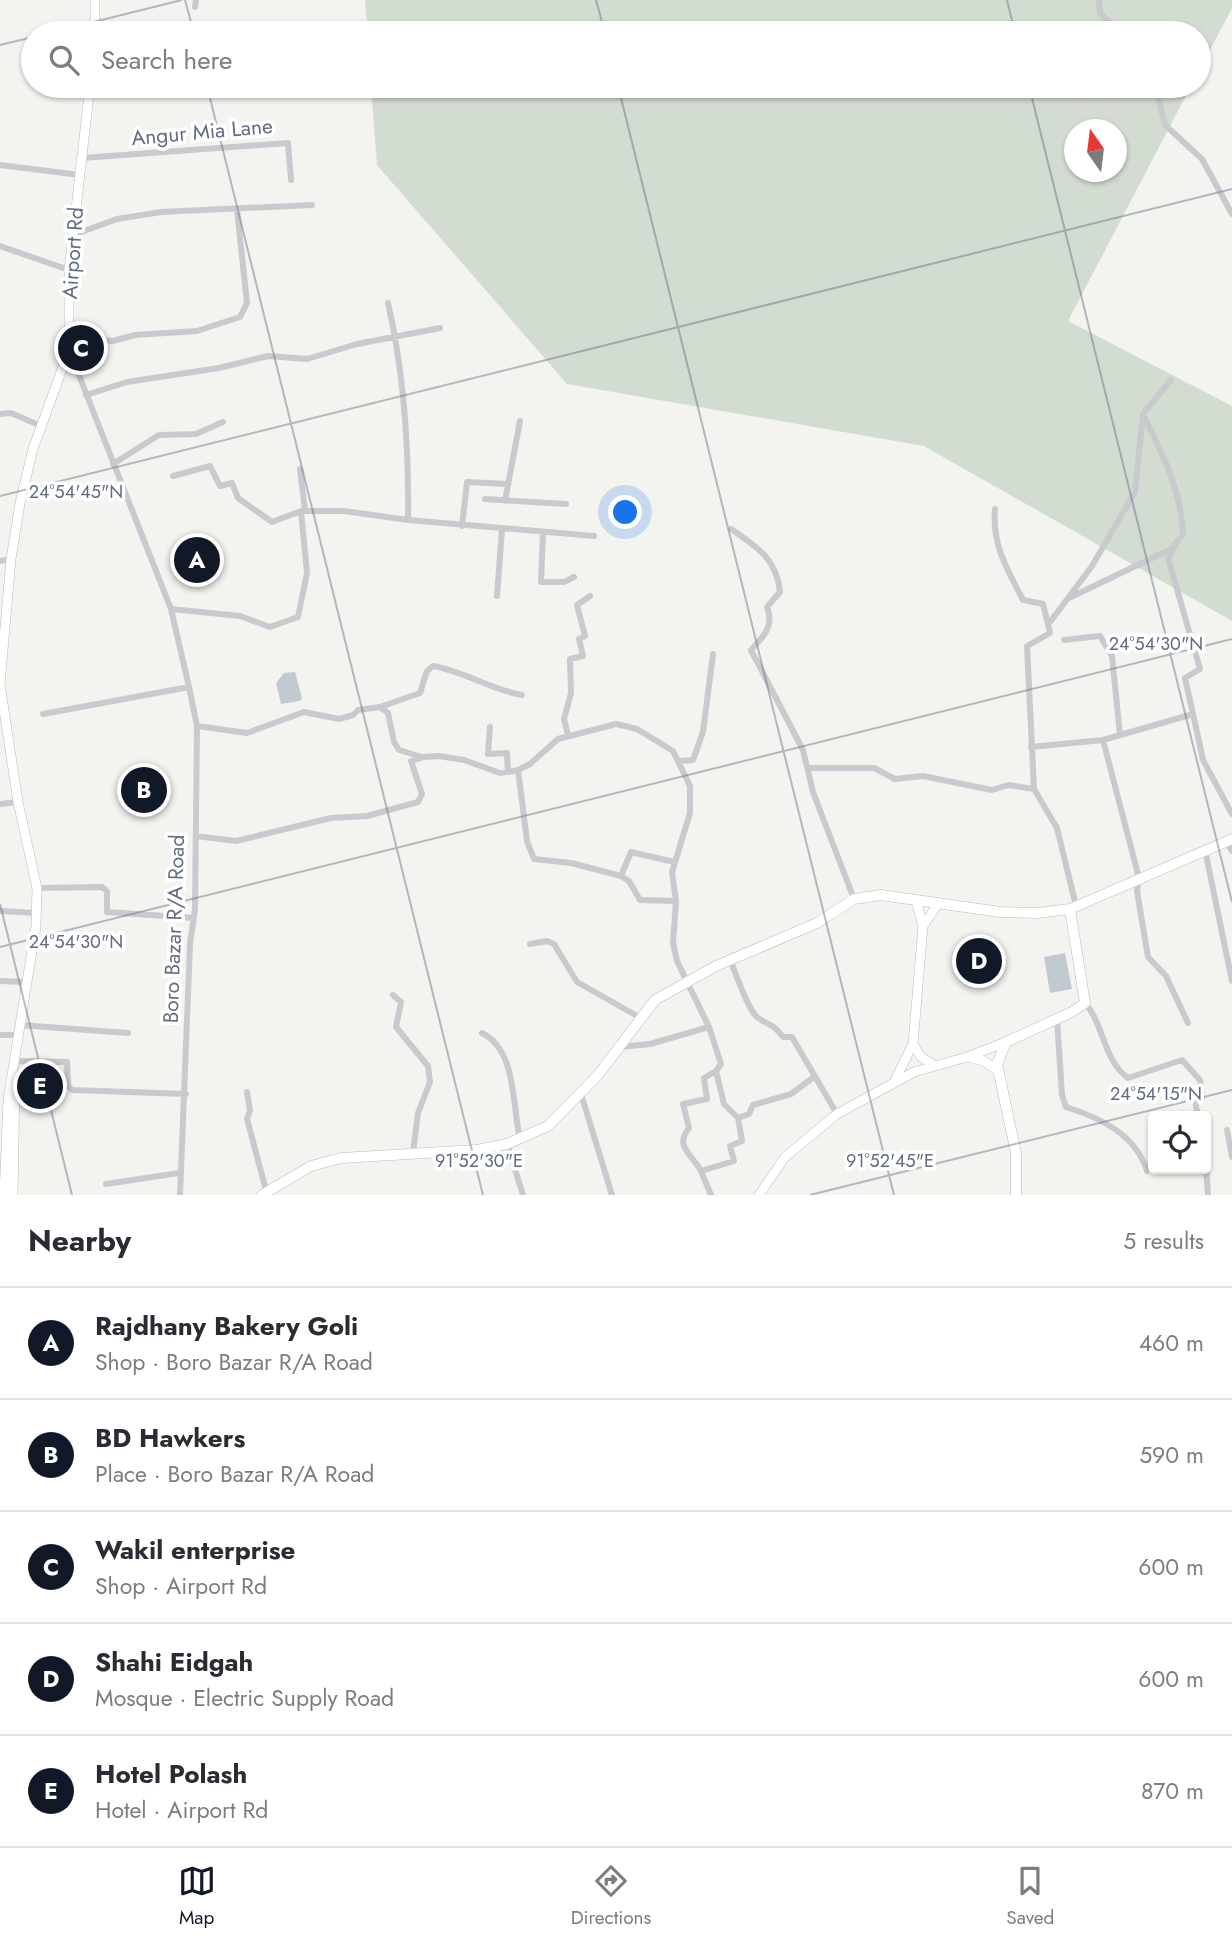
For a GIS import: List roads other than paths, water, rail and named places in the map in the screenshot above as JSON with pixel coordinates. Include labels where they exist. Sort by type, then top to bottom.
[{"type":"main road","points":[[95,21],[96,0]]},
{"type":"main road","name":"Airport Rd","points":[[4,1195],[8,1100],[27,982],[37,888],[18,802],[0,684],[11,559],[20,503],[41,426],[69,350],[69,270],[89,98]]},
{"type":"main road","points":[[265,1194],[311,1167],[341,1158],[477,1150],[507,1144],[548,1126],[581,1094],[655,1000],[685,981],[817,923],[854,899],[881,895],[1000,912],[1037,913],[1073,907],[1205,850],[1230,844]]},
{"type":"main road","points":[[894,1081],[913,1044],[923,926],[916,901]]},
{"type":"main road","points":[[923,926],[938,904]]},
{"type":"main road","points":[[759,1195],[785,1157],[837,1114],[894,1081],[1006,1042],[1085,1003],[1073,907]]},
{"type":"main road","points":[[1006,1042],[998,1060],[998,1071],[1016,1153],[1016,1195]]},
{"type":"main road","points":[[913,1044],[921,1057],[936,1066]]},
{"type":"main road","points":[[967,1057],[984,1061],[998,1071]]},
{"type":"main road","name":"Airport Rd","points":[[13,1081],[17,1099],[13,1195]]},
{"type":"street","points":[[1099,0],[1100,13],[1108,21]]},
{"type":"street","points":[[1158,98],[1165,125],[1202,159],[1232,214]]},
{"type":"street","name":"Angur Mia Lane","points":[[82,158],[288,142],[290,180]]},
{"type":"street","points":[[0,165],[80,175]]},
{"type":"street","points":[[73,235],[117,219],[153,213],[312,205]]},
{"type":"street","points":[[69,338],[113,341],[135,335],[197,331],[240,317],[247,303],[237,210]]},
{"type":"street","points":[[0,246],[69,270]]},
{"type":"street","points":[[388,303],[396,335],[407,439],[408,520]]},
{"type":"street","points":[[86,395],[127,382],[219,368],[268,356],[307,359],[396,335],[440,328]]},
{"type":"street","name":"Boro Bazar R/A Road","points":[[69,350],[172,609],[197,726],[194,918],[190,944],[180,1195]]},
{"type":"street","points":[[1050,622],[1092,566],[1135,492],[1143,414],[1171,380]]},
{"type":"street","points":[[0,414],[11,412],[41,426]]},
{"type":"street","points":[[1143,414],[1165,457],[1181,505],[1183,534],[1168,558],[1200,669],[1185,678],[1203,760],[1232,814]]},
{"type":"street","points":[[505,501],[506,484],[520,421]]},
{"type":"street","points":[[113,464],[159,435],[196,433],[223,422]]},
{"type":"street","points":[[173,476],[210,466],[220,486],[232,483],[238,498],[272,522],[303,511],[344,511],[462,526],[594,536]]},
{"type":"street","points":[[172,609],[240,615],[270,626],[294,620],[300,612],[307,573],[300,469]]},
{"type":"street","points":[[462,526],[467,482],[506,484]]},
{"type":"street","points":[[485,499],[566,504]]},
{"type":"street","points":[[995,509],[993,534],[1008,571],[1023,600],[1043,604],[1050,622],[1051,633],[1027,646],[1034,789],[1057,828],[1073,907]]},
{"type":"street","points":[[497,596],[502,529]]},
{"type":"street","points":[[731,529],[762,550],[779,576],[780,592],[767,607],[771,617],[767,632],[751,650],[803,750],[813,792],[854,899]]},
{"type":"street","points":[[543,533],[541,582],[564,582],[574,577]]},
{"type":"street","points":[[1068,598],[1171,549],[1183,534]]},
{"type":"street","points":[[0,561],[11,559]]},
{"type":"street","points":[[568,735],[564,719],[571,693],[570,659],[583,656],[579,639],[585,636],[577,605],[590,596]]},
{"type":"street","points":[[1064,640],[1100,636],[1112,656],[1120,735]]},
{"type":"street","points":[[679,761],[693,760],[703,732],[713,654]]},
{"type":"street","points":[[197,726],[247,733],[304,712],[339,719],[365,708],[380,707],[421,693],[427,671],[433,666],[446,668],[503,691],[522,695]]},
{"type":"street","points":[[43,715],[189,687]]},
{"type":"street","points":[[380,707],[388,713],[394,742],[399,750],[422,757]]},
{"type":"street","points":[[1031,747],[1103,740],[1193,715]]},
{"type":"street","points":[[196,836],[236,841],[331,818],[366,816],[418,802],[422,794],[411,761],[422,757],[439,755],[464,760],[485,769],[508,772],[530,764],[558,739],[624,724],[664,743],[679,761],[690,786],[690,813],[674,862],[676,901],[673,943],[685,981],[709,1027],[720,1064],[716,1071],[704,1078],[707,1098],[683,1104],[690,1128],[682,1141],[682,1148],[701,1171],[711,1195]]},
{"type":"street","points":[[490,727],[488,754],[507,753],[508,772]]},
{"type":"street","points":[[1103,740],[1139,878],[1137,891],[1148,957],[1166,976],[1188,1023]]},
{"type":"street","points":[[808,768],[874,768],[895,779],[923,776],[992,790],[1007,785],[1034,789]]},
{"type":"street","points":[[518,770],[527,841],[534,859],[571,863],[621,876],[629,881],[640,900],[676,901]]},
{"type":"street","points":[[0,804],[18,802]]},
{"type":"street","points":[[1205,850],[1232,981]]},
{"type":"street","points":[[621,876],[631,852],[674,862]]},
{"type":"street","points":[[37,888],[105,887],[107,912],[194,918]]},
{"type":"street","points":[[0,911],[36,913]]},
{"type":"street","points":[[530,944],[547,941],[554,944],[577,982],[639,1017]]},
{"type":"street","points":[[730,960],[752,1011],[775,1025],[783,1037],[792,1037],[837,1114]]},
{"type":"street","points":[[0,982],[27,982]]},
{"type":"street","points":[[393,995],[401,1002],[396,1027],[428,1066],[430,1082],[418,1113],[412,1153]]},
{"type":"street","points":[[1085,1003],[1091,1010],[1103,1042],[1128,1078],[1182,1060],[1200,1080],[1202,1098],[1195,1101],[1197,1111]]},
{"type":"street","points":[[1057,1019],[1062,1095],[1066,1107],[1108,1122],[1114,1132],[1141,1152],[1147,1171]]},
{"type":"street","points":[[618,1047],[650,1044],[709,1027]]},
{"type":"street","points":[[0,1035],[20,1030],[128,1033]]},
{"type":"street","points":[[482,1033],[492,1038],[505,1057],[520,1139]]},
{"type":"street","points":[[16,1061],[67,1062],[68,1086],[72,1090],[186,1094]]},
{"type":"street","points":[[701,1171],[734,1161],[730,1146],[742,1142],[738,1118],[724,1104],[716,1071]]},
{"type":"street","points":[[738,1118],[749,1114],[752,1105],[791,1094],[814,1077]]},
{"type":"street","points":[[0,1085],[13,1081]]},
{"type":"street","points":[[247,1092],[250,1111],[247,1119],[265,1194]]},
{"type":"street","points":[[581,1094],[612,1195]]},
{"type":"street","points":[[1227,1130],[1232,1157]]},
{"type":"street","points":[[507,1144],[523,1195]]},
{"type":"street","points":[[106,1184],[179,1173]]},
{"type":"street","points":[[1206,1174],[1208,1195]]},
{"type":"place","name":"Wakil enterprise","points":[[81,348]]},
{"type":"place","name":"Rajdhany Bakery Goli","points":[[197,560]]},
{"type":"place","name":"BD Hawkers","points":[[144,790]]},
{"type":"place","name":"Shahi Eidgah","points":[[979,961]]},
{"type":"place","name":"Hotel Polash","points":[[40,1086]]}]
